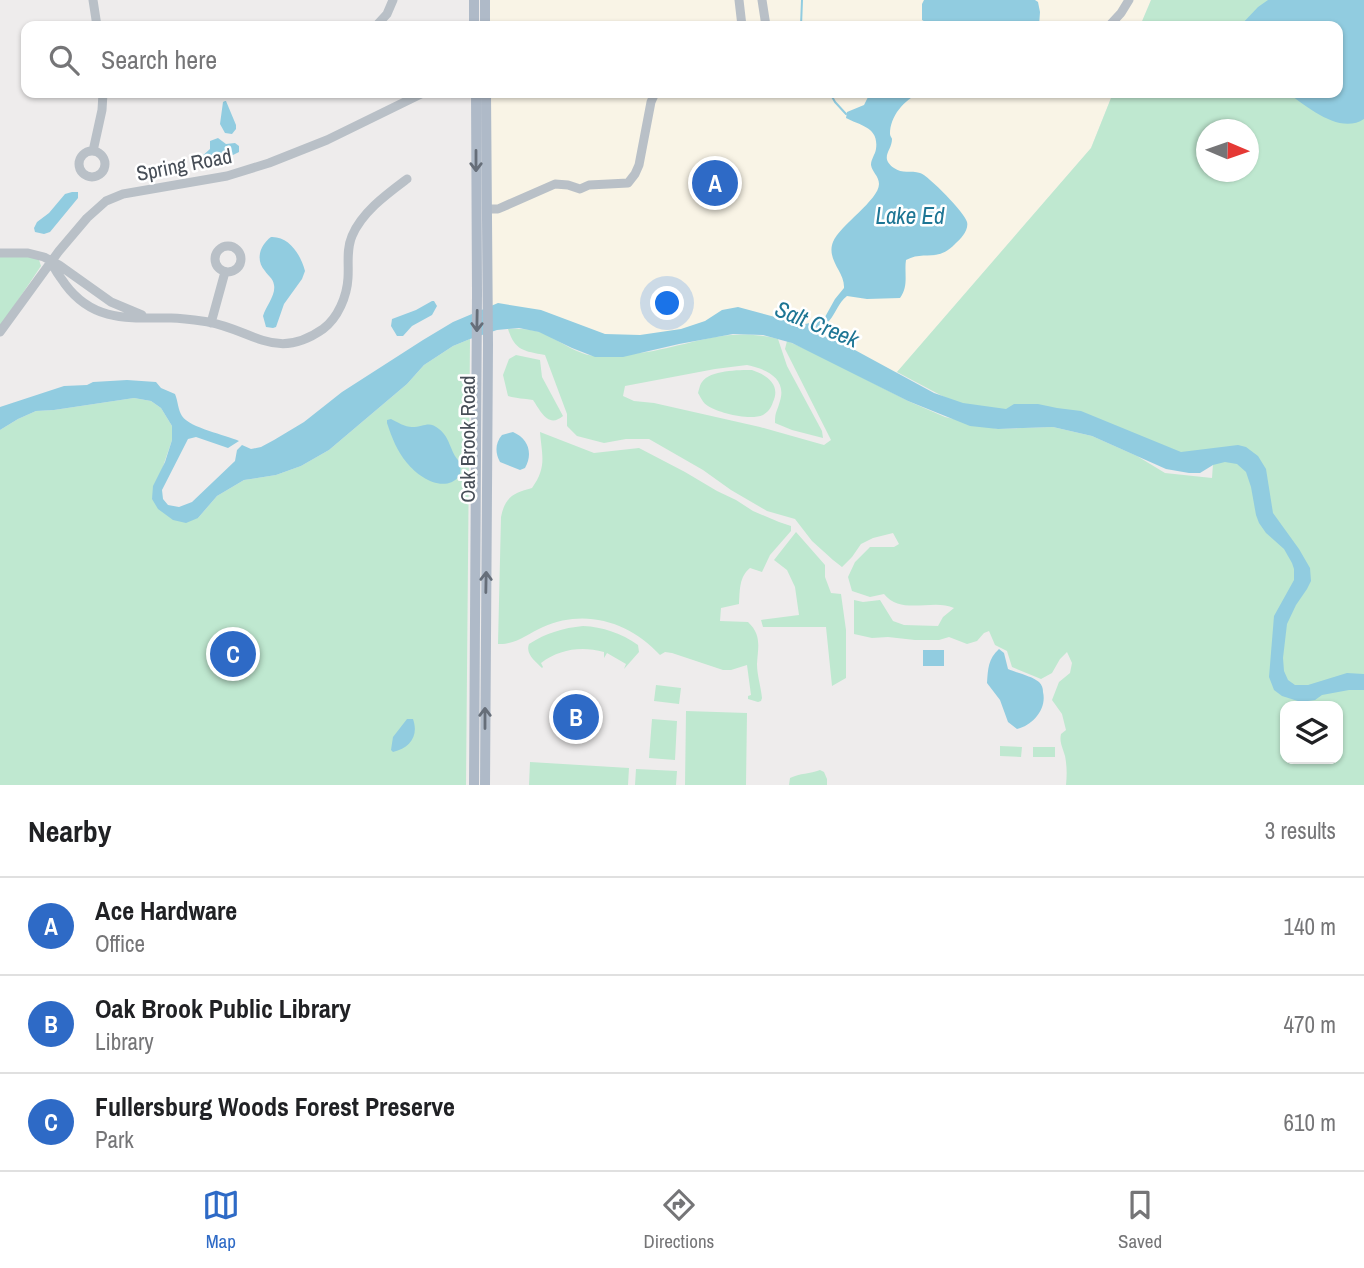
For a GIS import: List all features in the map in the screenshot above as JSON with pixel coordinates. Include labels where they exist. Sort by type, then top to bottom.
[{"type":"main road","points":[[474,0],[474,21]]},
{"type":"main road","points":[[485,0],[485,21]]},
{"type":"main road","name":"Oak Brook Road","points":[[475,98],[483,292],[488,344],[485,785]]},
{"type":"main road","name":"Oak Brook Road","points":[[474,785],[476,349],[483,292],[488,209],[486,98]]},
{"type":"street","points":[[93,0],[96,21]]},
{"type":"street","points":[[381,21],[393,0]]},
{"type":"street","points":[[739,0],[741,21]]},
{"type":"street","points":[[762,0],[765,21]]},
{"type":"street","points":[[1115,21],[1129,0]]},
{"type":"street","points":[[93,151],[103,98]]},
{"type":"street","name":"Spring Road","points":[[0,332],[52,261],[101,204],[134,192],[227,176],[270,163],[413,98]]},
{"type":"street","points":[[488,209],[498,209],[555,184],[580,189],[589,185],[628,183],[639,165],[652,98]]},
{"type":"street","points":[[52,261],[56,272],[75,296],[107,314],[120,318],[175,318],[211,323],[276,344],[304,340],[326,327],[341,306],[348,277],[348,254],[355,230],[373,208],[407,179]]},
{"type":"street","points":[[0,253],[28,253],[44,257],[60,265],[120,307],[151,318]]},
{"type":"street","points":[[211,323],[225,272]]},
{"type":"street","points":[[83,302],[90,288]]},
{"type":"shaded area","points":[[488,0],[1151,0],[1142,21],[488,21]]},
{"type":"shaded area","points":[[489,98],[1111,98],[1091,148],[897,372],[887,372],[802,330],[693,329],[644,337],[599,338],[491,311]]},
{"type":"green space","points":[[1151,0],[1364,0],[1364,785],[1066,785],[1066,763],[1060,740],[1061,734],[1066,730],[1062,714],[1052,700],[1059,682],[1070,673],[1072,663],[1067,652],[1052,673],[1041,679],[1012,667],[1007,651],[995,645],[989,631],[977,641],[967,644],[949,637],[939,640],[915,640],[872,638],[854,634],[854,600],[880,600],[893,621],[904,625],[938,626],[943,617],[954,608],[946,605],[900,604],[891,601],[884,594],[870,597],[852,591],[848,577],[855,562],[870,547],[894,547],[899,544],[893,533],[861,544],[842,567],[812,541],[795,519],[767,511],[649,439],[604,443],[577,436],[567,426],[567,414],[545,355],[521,349],[508,329],[540,332],[591,356],[647,352],[727,335],[760,335],[778,339],[787,366],[822,431],[823,438],[775,423],[781,393],[778,381],[768,372],[747,365],[625,386],[623,396],[634,401],[760,427],[824,445],[831,440],[785,349],[787,341],[945,417],[998,429],[1053,427],[1092,436],[1137,456],[1165,473],[1212,478],[1214,450],[1179,456],[1002,412],[961,406],[897,372],[1091,148],[1111,98],[1343,98],[1343,21],[1142,21]]},
{"type":"green space","points":[[0,256],[30,256],[39,260],[41,266],[0,327]]},
{"type":"green space","points":[[470,339],[466,785],[0,785],[0,430],[36,411],[134,398],[151,401],[161,408],[172,426],[172,440],[152,499],[198,518],[217,496],[244,480],[276,475],[301,466],[329,450],[407,384],[424,365],[453,346]]},
{"type":"green space","points":[[516,355],[540,360],[542,377],[563,416],[549,419],[533,400],[508,396],[503,375],[509,359]]},
{"type":"green space","points":[[752,370],[763,375],[774,386],[775,396],[763,415],[743,417],[719,411],[706,405],[698,393],[701,383],[711,375],[725,371]]},
{"type":"green space","points":[[540,432],[594,453],[639,448],[753,511],[791,526],[791,531],[770,555],[762,572],[750,568],[744,575],[739,604],[721,608],[720,621],[748,622],[755,632],[758,642],[757,668],[761,701],[748,699],[751,695],[747,665],[723,670],[672,653],[665,652],[660,655],[635,634],[606,622],[591,619],[559,621],[516,641],[498,644],[501,517],[508,500],[515,494],[532,488],[537,481],[542,461]]},
{"type":"green space","points":[[796,532],[825,565],[825,577],[831,593],[841,594],[846,630],[846,678],[832,686],[826,627],[763,627],[761,620],[799,615],[795,587],[787,570],[774,560]]},
{"type":"green space","points":[[583,626],[618,634],[638,645],[639,652],[624,669],[626,664],[607,653],[604,658],[604,652],[595,650],[563,652],[541,663],[542,668],[530,654],[529,644],[535,640]]},
{"type":"green space","points":[[656,685],[681,688],[679,704],[654,701]]},
{"type":"green space","points":[[686,711],[747,713],[746,785],[685,785]]},
{"type":"green space","points":[[652,719],[677,721],[675,760],[649,758]]},
{"type":"green space","points":[[1000,746],[1022,747],[1021,757],[1000,756]]},
{"type":"green space","points":[[1033,747],[1055,747],[1055,757],[1033,757]]},
{"type":"green space","points":[[530,762],[629,768],[628,785],[529,785]]},
{"type":"green space","points":[[636,769],[677,771],[676,785],[635,785]]},
{"type":"green space","points":[[820,770],[824,772],[827,785],[789,785],[790,778]]},
{"type":"water","points":[[924,0],[1035,0],[1038,2],[1039,21],[924,21]]},
{"type":"water","points":[[1268,0],[1364,0],[1364,119],[1345,124],[1334,121],[1314,112],[1295,98],[1343,98],[1343,21],[1245,21]]},
{"type":"water","points":[[868,98],[912,98],[903,104],[892,121],[892,139],[887,161],[897,170],[920,173],[931,180],[960,211],[967,222],[967,228],[960,240],[948,250],[906,260],[905,284],[900,298],[867,299],[847,296],[829,321],[816,333],[842,343],[934,393],[963,403],[1006,409],[1014,404],[1038,404],[1081,411],[1181,452],[1238,445],[1246,447],[1258,456],[1266,469],[1273,513],[1310,568],[1311,581],[1287,624],[1283,658],[1288,680],[1295,685],[1308,685],[1347,673],[1364,674],[1364,690],[1349,690],[1322,695],[1315,700],[1298,701],[1274,690],[1269,677],[1274,616],[1294,580],[1294,569],[1284,549],[1259,523],[1246,472],[1237,464],[1225,462],[1200,473],[1189,473],[1166,469],[1092,436],[1053,427],[998,429],[970,426],[908,401],[792,343],[763,335],[733,334],[623,357],[595,357],[539,332],[519,328],[497,330],[453,346],[424,365],[407,384],[329,450],[301,466],[276,475],[244,480],[217,496],[198,518],[186,523],[173,520],[158,509],[152,499],[153,486],[172,440],[172,426],[161,408],[151,401],[134,398],[36,411],[0,430],[0,407],[64,386],[127,380],[156,382],[161,388],[175,394],[181,414],[186,420],[200,428],[239,441],[228,448],[196,437],[188,439],[162,490],[163,499],[168,505],[179,507],[192,502],[235,461],[237,450],[242,445],[251,449],[274,440],[423,340],[453,322],[498,303],[541,310],[605,334],[640,335],[681,329],[705,321],[722,310],[738,307],[786,320],[810,323],[825,317],[844,288],[832,255],[833,242],[873,197],[879,184],[871,165],[876,149],[875,136],[868,128],[846,118],[847,112],[864,105]]},
{"type":"water","points":[[226,101],[236,125],[232,134],[225,133],[220,124],[223,102]]},
{"type":"water","points":[[218,138],[226,144],[235,143],[239,146],[239,152],[200,160],[210,149],[210,141]]},
{"type":"water","points":[[78,192],[78,198],[50,232],[35,232],[37,222],[49,213],[65,194]]},
{"type":"water","points":[[271,237],[289,243],[301,259],[305,271],[284,304],[276,327],[273,328],[266,327],[263,316],[272,297],[274,285],[260,262],[262,248]]},
{"type":"water","points":[[432,301],[437,306],[432,315],[412,326],[403,336],[397,336],[391,326],[392,319]]},
{"type":"water","points":[[391,419],[409,427],[429,424],[439,429],[461,463],[458,478],[440,484],[427,480],[411,468],[395,444],[387,423],[387,420]]},
{"type":"water","points":[[513,432],[523,439],[529,452],[525,468],[520,470],[500,462],[497,455],[496,448],[502,435]]},
{"type":"water","points":[[999,649],[1004,653],[1008,669],[1036,680],[1043,688],[1043,704],[1038,715],[1017,729],[1008,722],[1000,700],[987,683],[991,660]]},
{"type":"water","points":[[923,650],[944,650],[944,666],[923,666]]},
{"type":"water","points":[[407,719],[413,719],[414,736],[404,748],[393,752],[393,737]]},
{"type":"waterway","points":[[801,21],[802,0]]},
{"type":"waterway","points":[[833,98],[846,114]]},
{"type":"place","name":"Ace Hardware","points":[[715,183]]},
{"type":"place","name":"Fullersburg Woods Forest Preserve","points":[[233,654]]},
{"type":"place","name":"Oak Brook Public Library","points":[[576,717]]},
{"type":"water label","name":"Lake Ed","points":[[910,216]]},
{"type":"water label","name":"Salt Creek","points":[[817,324]]}]
